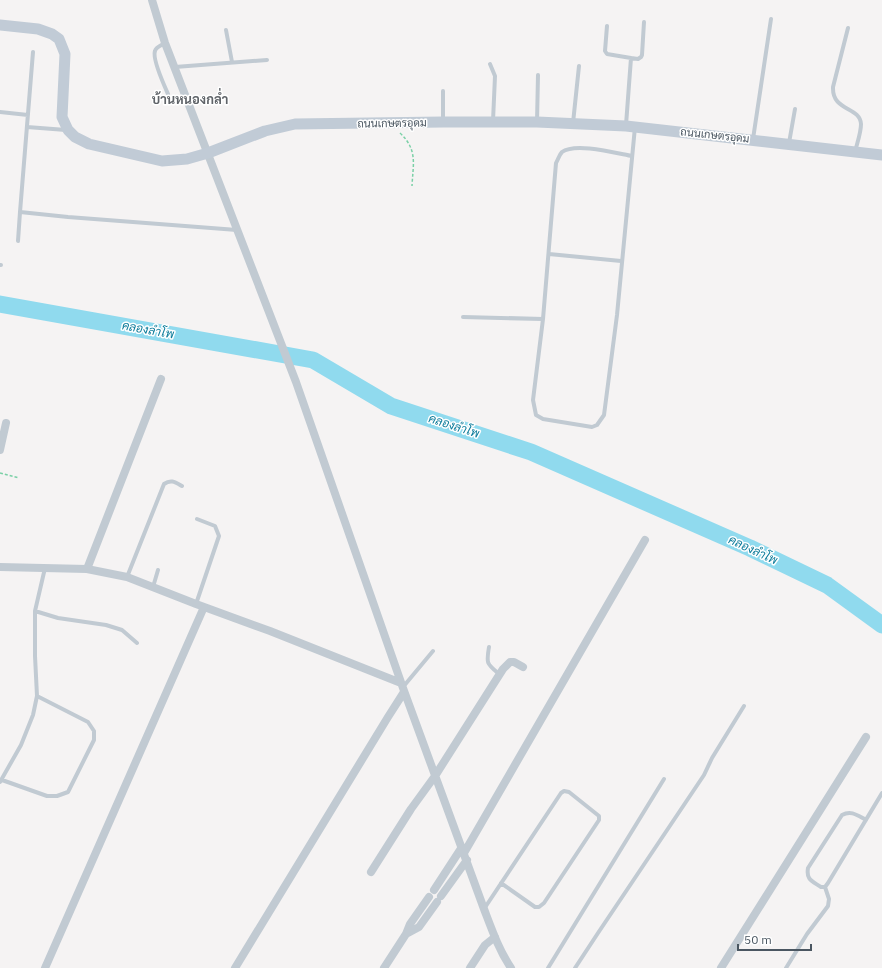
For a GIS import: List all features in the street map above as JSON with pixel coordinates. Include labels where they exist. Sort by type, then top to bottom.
[{"type":"street","points":[[152,0],[165,43],[296,382],[403,688],[484,909],[495,938],[511,968]]},
{"type":"street","points":[[0,25],[38,29],[52,34],[59,39],[65,54],[62,117],[68,130]]},
{"type":"street","name":"ถนนเกษตรอุดม","points":[[68,130],[75,137],[90,144],[162,161],[187,159],[208,153],[265,131],[288,126],[389,122],[537,122],[631,126],[882,155]]},
{"type":"street","points":[[87,569],[161,379]]},
{"type":"street","points":[[0,450],[6,423]]},
{"type":"street","points":[[406,934],[419,926],[439,899],[645,540]]},
{"type":"street","points":[[0,567],[87,569],[127,577],[153,586],[200,606],[270,631],[403,688]]},
{"type":"street","points":[[45,968],[200,606]]},
{"type":"street","points":[[371,872],[411,809],[435,776],[500,674],[510,662],[514,662],[523,667]]},
{"type":"street","points":[[235,968],[403,688]]},
{"type":"street","points":[[721,968],[866,737]]},
{"type":"street","points":[[434,890],[464,854]]},
{"type":"street","points":[[384,968],[406,934],[410,924],[429,897]]},
{"type":"street","points":[[470,968],[485,945],[495,938]]},
{"type":"lane","points":[[753,139],[771,19]]},
{"type":"lane","points":[[607,26],[607,54],[638,59],[642,55],[644,22]]},
{"type":"lane","points":[[848,28],[832,94],[837,102],[856,114],[859,118],[861,124],[855,152]]},
{"type":"lane","points":[[226,30],[232,62]]},
{"type":"lane","points":[[165,43],[157,48],[155,58],[168,94]]},
{"type":"lane","points":[[18,241],[33,52]]},
{"type":"lane","points":[[631,58],[632,156],[604,416],[597,425],[592,427],[543,419],[536,415],[533,400],[544,319],[556,163],[561,153],[569,148],[579,147],[632,156]]},
{"type":"lane","points":[[175,66],[267,60]]},
{"type":"lane","points":[[490,64],[495,76],[493,122]]},
{"type":"lane","points":[[573,124],[579,66]]},
{"type":"lane","points":[[537,122],[538,75]]},
{"type":"lane","points":[[443,91],[443,122]]},
{"type":"lane","points":[[789,144],[795,109]]},
{"type":"lane","points":[[0,112],[28,115]]},
{"type":"lane","points":[[27,127],[68,130]]},
{"type":"lane","points":[[20,212],[237,230]]},
{"type":"lane","points":[[550,254],[621,261]]},
{"type":"lane","points":[[463,317],[544,319]]},
{"type":"lane","points":[[127,577],[164,484],[168,481],[172,481],[182,486]]},
{"type":"lane","points":[[197,519],[215,526],[219,536],[200,606]]},
{"type":"lane","points":[[37,696],[88,722],[94,731],[94,740],[68,792],[57,796],[48,796],[1,781],[21,745],[33,715],[37,696],[35,611],[45,568]]},
{"type":"lane","points":[[153,586],[158,570]]},
{"type":"lane","points":[[35,611],[58,618],[106,625],[122,630],[137,642]]},
{"type":"lane","points":[[489,647],[488,665],[500,674]]},
{"type":"lane","points":[[403,688],[433,651]]},
{"type":"lane","points":[[575,968],[704,775],[712,758],[744,706]]},
{"type":"lane","points":[[548,968],[664,778]]},
{"type":"lane","points":[[484,909],[501,883],[561,793],[564,791],[569,792],[599,816],[599,820],[544,903],[539,907],[535,907],[501,883]]},
{"type":"lane","points":[[786,968],[828,906],[829,899],[825,887],[882,793]]},
{"type":"lane","points":[[825,887],[822,887],[810,880],[807,875],[808,868],[842,815],[847,812],[852,813],[866,820]]},
{"type":"path","points":[[389,122],[409,142],[412,150],[414,158],[412,186]]},
{"type":"path","points":[[0,473],[19,478]]},
{"type":"waterway","name":"คลองลำโพ","points":[[0,304],[313,360],[391,406],[531,452],[750,548],[827,585],[882,625]]},
{"type":"district","name":"บ้านหนองกล่ำ","points":[[190,99]]}]
